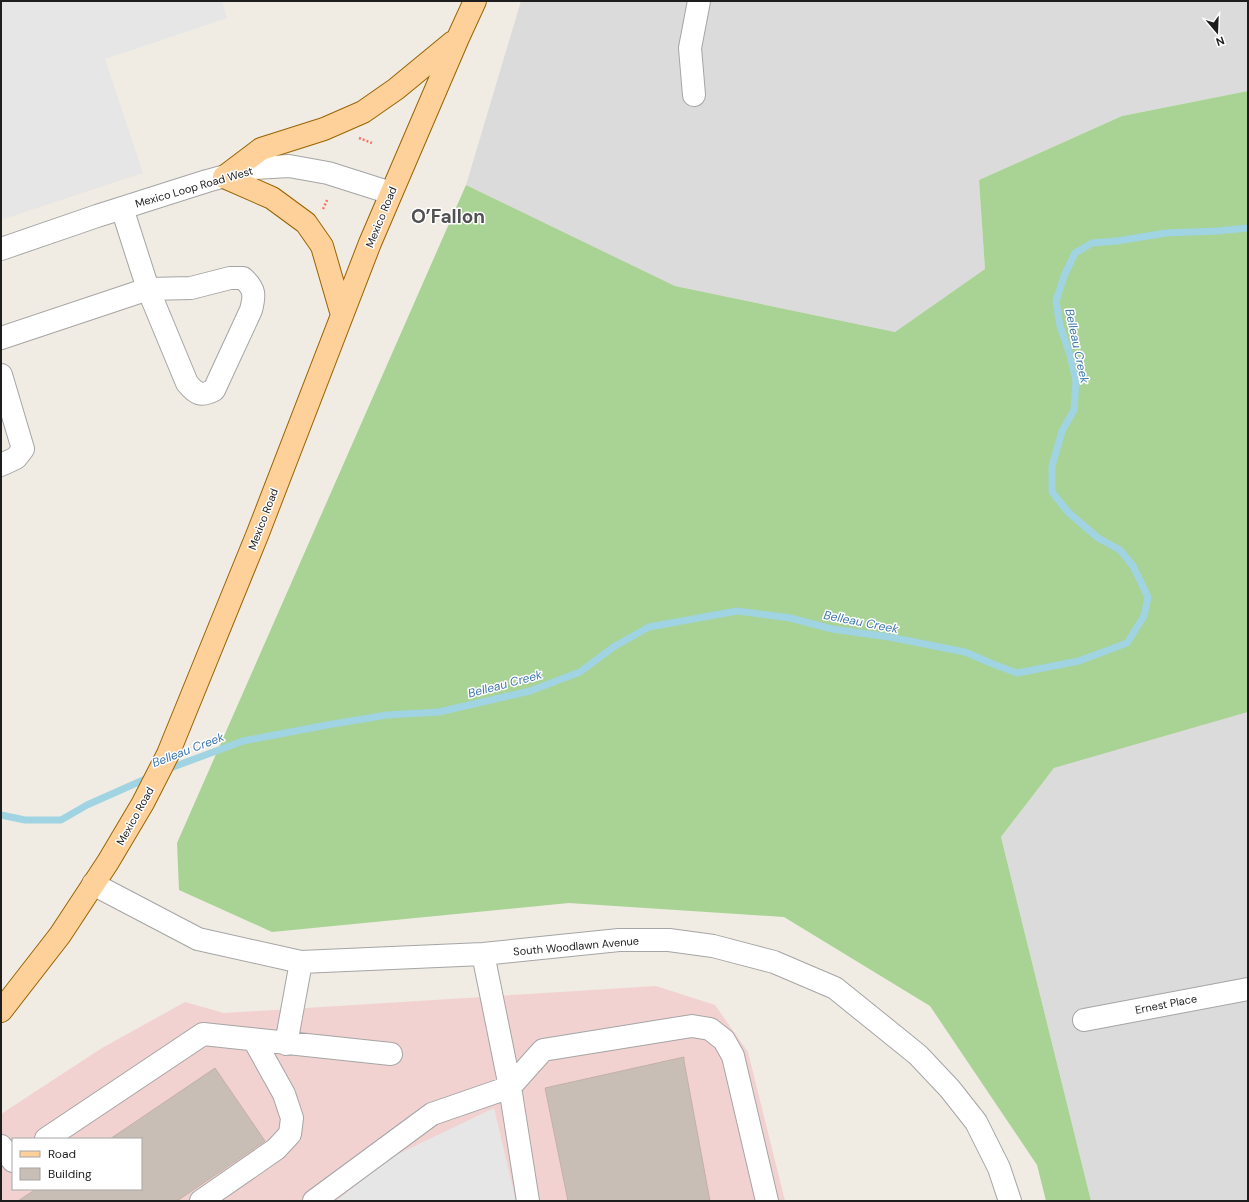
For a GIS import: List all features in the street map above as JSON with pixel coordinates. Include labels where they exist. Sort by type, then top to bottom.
[{"type":"main road","name":"Mexico Road","points":[[1,1010],[60,935],[108,862],[143,803],[168,754],[258,533],[391,193],[475,1]]},
{"type":"main road","points":[[342,315],[322,246],[306,223],[272,198],[224,177],[261,149],[324,129],[362,112],[396,89],[458,38]]},
{"type":"street","points":[[694,95],[690,48],[699,1]]},
{"type":"street","name":"Mexico Loop Road West","points":[[1,249],[122,208],[254,168],[289,166],[328,173],[391,193]]},
{"type":"street","points":[[1,338],[148,289],[191,288],[230,278],[243,278],[249,284],[255,297],[251,310],[214,390],[206,394],[195,392],[187,383],[148,289],[122,208]]},
{"type":"street","points":[[1,375],[23,449],[16,458],[1,465]]},
{"type":"street","name":"South Woodlawn Avenue","points":[[93,884],[198,939],[301,962],[483,954],[619,940],[669,940],[713,946],[774,962],[835,988],[918,1055],[950,1089],[976,1122],[999,1168],[1010,1201]]},
{"type":"street","points":[[483,954],[510,1087],[528,1201]]},
{"type":"street","points":[[286,1044],[301,962]]},
{"type":"street","name":"Ernest Place","points":[[1084,1020],[1248,989]]},
{"type":"street","points":[[314,1201],[432,1114],[510,1087],[543,1050],[692,1026],[710,1029],[724,1040],[733,1056],[767,1201]]},
{"type":"street","points":[[47,1138],[203,1034],[391,1054]]},
{"type":"street","points":[[201,1201],[276,1149],[290,1134],[292,1118],[284,1094],[254,1040]]},
{"type":"street","points":[[1,1146],[12,1160]]},
{"type":"street","points":[[1,1170],[12,1162]]},
{"type":"path","points":[[356,137],[372,143]]},
{"type":"shaded area","points":[[1,1],[222,1],[227,18],[105,59],[143,173],[1,220]]},
{"type":"shaded area","points":[[521,1],[1248,1],[1248,91],[1122,116],[979,180],[985,269],[895,332],[675,286],[466,185]]},
{"type":"shaded area","points":[[1248,712],[1248,1201],[1091,1201],[1001,837],[1054,768]]},
{"type":"shaded area","points":[[656,986],[715,1005],[748,1052],[785,1201],[1,1201],[1,1114],[102,1048],[185,1002],[224,1013]]},
{"type":"shaded area","points":[[494,1108],[516,1201],[336,1201],[392,1157]]},
{"type":"green space","points":[[1248,91],[1248,712],[1054,768],[1001,837],[1091,1201],[1046,1201],[1037,1165],[930,1006],[784,917],[569,903],[272,932],[179,890],[177,843],[466,185],[675,286],[895,332],[985,269],[979,180],[1122,116]]},
{"type":"building","points":[[684,1057],[710,1201],[568,1201],[545,1088]]},
{"type":"building","points":[[215,1068],[265,1141],[177,1201],[18,1201],[34,1190],[142,1190],[142,1138],[111,1138]]},
{"type":"waterway","name":"Belleau Creek","points":[[165,770],[243,741],[387,715],[439,712],[530,691],[580,672],[615,646],[649,627],[737,611],[790,618],[832,629],[889,637],[965,652],[1017,673],[1079,661],[1127,643],[1144,616],[1148,597],[1133,566],[1120,550],[1098,538],[1068,512],[1052,492],[1052,466],[1062,431],[1074,410],[1076,381],[1070,355],[1060,326],[1056,301],[1064,276],[1075,253],[1092,243],[1117,241],[1166,233],[1248,228]]},
{"type":"waterway","name":"Belleau Creek","points":[[1,815],[25,820],[61,820],[87,805],[150,777]]},
{"type":"district","name":"O’Fallon","points":[[448,216]]}]
